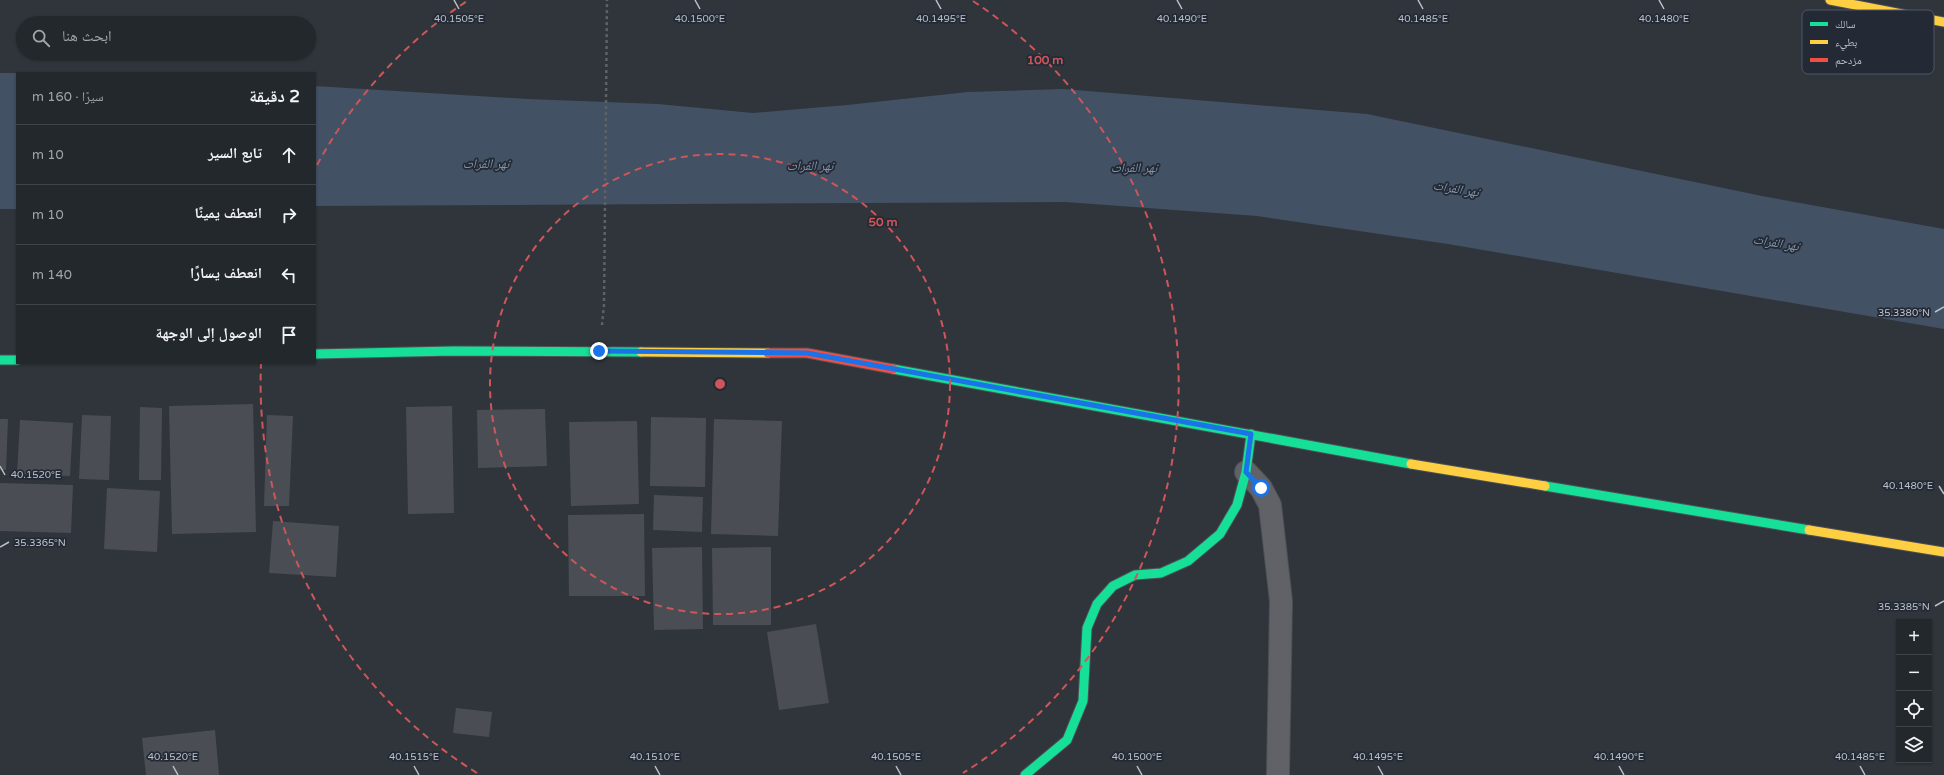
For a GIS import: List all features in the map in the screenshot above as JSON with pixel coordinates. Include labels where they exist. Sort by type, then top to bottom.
[{"type":"street","points":[[1830,0],[1882,10]]},
{"type":"street","points":[[1934,20],[1944,22]]},
{"type":"street","points":[[316,354],[454,351],[807,353],[1409,464],[1944,552]]},
{"type":"street","points":[[0,360],[16,360]]},
{"type":"street","points":[[1025,775],[1067,740],[1083,701],[1087,628],[1098,604],[1113,586],[1135,575],[1161,573],[1188,561],[1220,534],[1237,505],[1246,472],[1251,434]]},
{"type":"street","points":[[1246,472],[1261,488],[1270,504],[1282,601],[1278,775]]},
{"type":"path","points":[[604,306],[607,0]]},
{"type":"water","points":[[0,73],[16,73],[16,209],[0,209]]},
{"type":"water","name":"نهر الفرات","points":[[316,86],[528,99],[658,104],[753,113],[968,92],[1063,89],[1367,114],[1762,196],[1944,229],[1944,329],[1448,244],[1257,216],[1065,202],[316,206]]},
{"type":"building","points":[[253,404],[256,532],[172,534],[169,406]]},
{"type":"building","points":[[452,406],[454,513],[408,514],[406,407]]},
{"type":"building","points":[[140,407],[162,408],[161,480],[139,480]]},
{"type":"building","points":[[545,409],[547,466],[478,468],[477,410]]},
{"type":"building","points":[[82,415],[111,416],[109,480],[79,479]]},
{"type":"building","points":[[267,415],[293,416],[289,506],[264,506]]},
{"type":"building","points":[[651,417],[706,418],[705,487],[650,486]]},
{"type":"building","points":[[0,419],[8,419],[6,470],[0,470]]},
{"type":"building","points":[[714,419],[782,421],[778,536],[711,534]]},
{"type":"building","points":[[20,420],[73,423],[70,476],[17,474]]},
{"type":"building","points":[[637,421],[639,504],[571,506],[569,422]]},
{"type":"building","points":[[0,483],[73,485],[71,533],[0,531]]},
{"type":"building","points":[[107,488],[160,491],[157,552],[104,549]]},
{"type":"building","points":[[654,495],[703,497],[702,532],[653,530]]},
{"type":"building","points":[[644,514],[645,596],[569,596],[568,515]]},
{"type":"building","points":[[273,521],[339,526],[336,577],[269,573]]},
{"type":"building","points":[[702,547],[703,629],[654,630],[652,548]]},
{"type":"building","points":[[771,547],[771,625],[713,625],[712,548]]},
{"type":"building","points":[[816,624],[829,703],[779,710],[767,632]]},
{"type":"building","points":[[456,708],[492,712],[489,737],[453,733]]},
{"type":"building","points":[[215,730],[219,775],[146,775],[142,738]]},
{"type":"traffic: fast","points":[[316,354],[454,351],[641,352]]},
{"type":"traffic: fast","points":[[0,360],[16,360]]},
{"type":"traffic: fast","points":[[893,369],[1411,464]]},
{"type":"traffic: fast","points":[[1025,775],[1067,740],[1083,701],[1087,628],[1097,604],[1113,586],[1135,575],[1161,573],[1188,561],[1220,534],[1237,505],[1246,472],[1251,434]]},
{"type":"traffic: fast","points":[[1545,486],[1809,530]]},
{"type":"traffic: slow","points":[[1830,0],[1882,10]]},
{"type":"traffic: slow","points":[[1934,20],[1944,22]]},
{"type":"traffic: slow","points":[[641,352],[768,353]]},
{"type":"traffic: slow","points":[[1411,464],[1545,486]]},
{"type":"traffic: slow","points":[[1809,530],[1944,552]]},
{"type":"traffic: jam","points":[[768,353],[807,353],[893,369]]},
{"type":"route","points":[[599,351],[807,353],[1251,434],[1246,472],[1261,488]]}]
